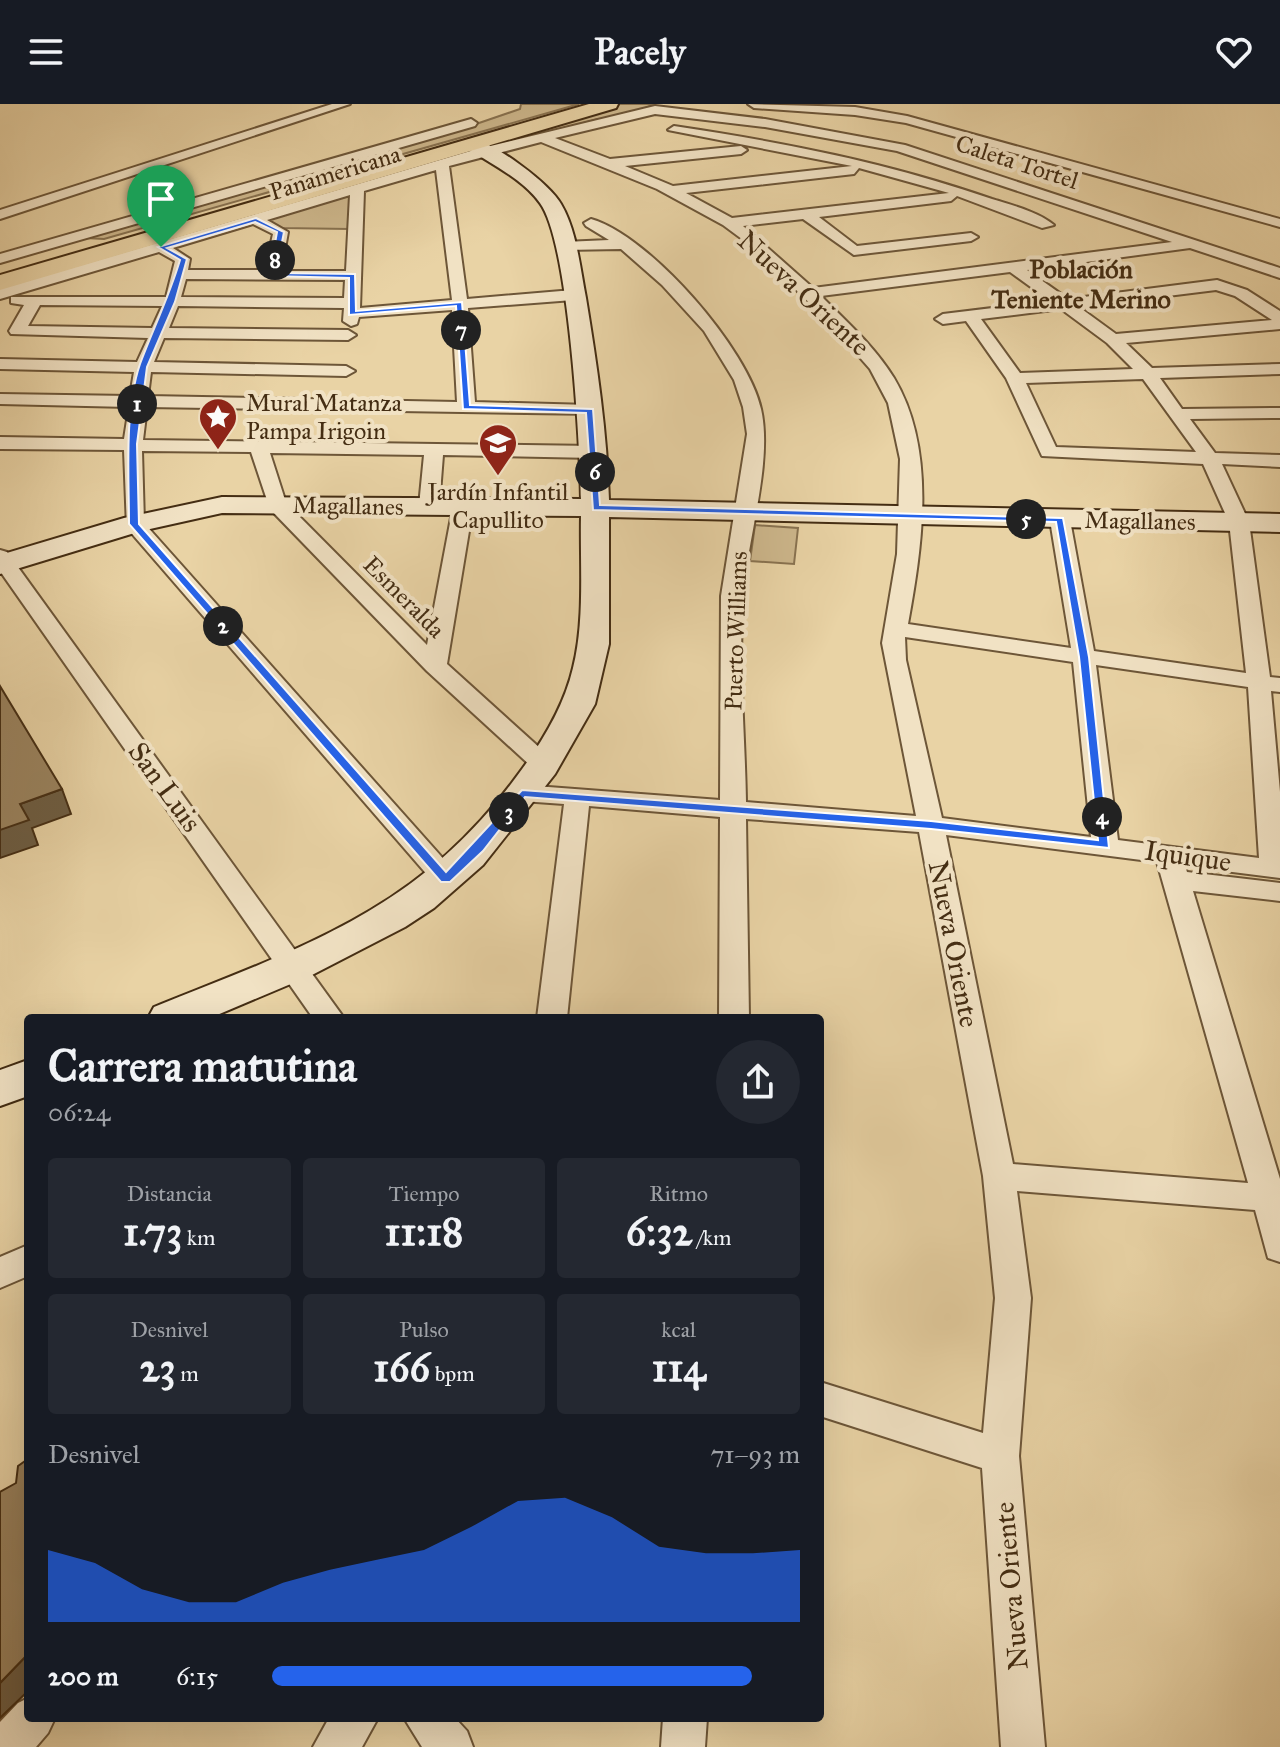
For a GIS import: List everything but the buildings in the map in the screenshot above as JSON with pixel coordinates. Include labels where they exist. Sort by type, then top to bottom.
[{"type":"highway","points":[[0,275],[591,104]]},
{"type":"highway","points":[[0,283],[476,140],[612,113]]},
{"type":"highway","points":[[68,241],[129,238]]},
{"type":"street","points":[[0,215],[344,104]]},
{"type":"street","points":[[754,104],[855,111],[907,120],[1280,223]]},
{"type":"street","name":"Caleta Tortel","points":[[545,139],[612,113],[661,110],[789,126],[900,148],[1280,273]]},
{"type":"street","points":[[612,113],[871,168],[1047,225]]},
{"type":"street","name":"Panamericana","points":[[0,259],[476,140],[545,139]]},
{"type":"street","name":"Nueva Oriente","points":[[545,139],[610,163],[730,223],[808,293],[877,362],[897,403],[905,434],[909,517],[895,660],[931,825],[999,1176],[1013,1298],[1000,1456],[1023,1747]]},
{"type":"street","points":[[179,1014],[293,966],[376,925],[446,879],[478,848],[522,793],[573,714],[589,675],[596,508],[594,452],[564,246],[551,203],[476,140]]},
{"type":"street","name":"Panamericana","points":[[0,297],[442,164],[476,140]]},
{"type":"street","points":[[610,163],[778,146]]},
{"type":"street","points":[[442,164],[460,303],[466,408]]},
{"type":"street","points":[[668,191],[871,168]]},
{"type":"street","points":[[344,407],[357,190]]},
{"type":"street","points":[[730,223],[961,195]]},
{"type":"street","points":[[1000,202],[1049,195]]},
{"type":"street","points":[[806,214],[854,251],[971,237],[922,201]]},
{"type":"street","points":[[863,208],[876,217]]},
{"type":"street","points":[[256,220],[281,232],[272,275]]},
{"type":"street","name":"Puerto Williams","points":[[591,223],[625,244],[673,283],[693,305],[750,397],[756,434],[732,596],[734,1014]]},
{"type":"street","points":[[889,226],[915,245]]},
{"type":"street","points":[[564,246],[625,244]]},
{"type":"street","points":[[808,293],[1193,244]]},
{"type":"street","points":[[161,247],[183,259],[172,302],[143,367],[133,444],[134,524],[446,879]]},
{"type":"street","points":[[1015,268],[1113,339],[1148,374],[1211,460],[1239,522],[1270,684],[1278,876]]},
{"type":"street","points":[[180,274],[353,276]]},
{"type":"street","points":[[943,319],[1217,285],[1228,287],[1280,318]]},
{"type":"street","points":[[0,297],[34,301],[352,308],[573,295]]},
{"type":"street","points":[[34,301],[17,331],[160,332],[347,353]]},
{"type":"street","points":[[971,317],[1015,378],[1049,452],[1280,461]]},
{"type":"street","points":[[1113,339],[1280,324]]},
{"type":"street","points":[[0,364],[143,367],[347,353]]},
{"type":"street","points":[[1015,378],[1280,369]]},
{"type":"street","points":[[0,399],[137,404],[590,410]]},
{"type":"street","points":[[1178,414],[1280,413]]},
{"type":"street","points":[[0,443],[594,452]]},
{"type":"street","name":"Esmeralda","points":[[259,448],[277,505],[435,666],[542,763]]},
{"type":"street","points":[[429,506],[434,449]]},
{"type":"street","name":"Magallanes","points":[[2,561],[134,524],[214,506],[596,508],[1280,523]]},
{"type":"street","points":[[435,666],[463,507]]},
{"type":"street","points":[[1060,520],[1084,657],[1105,845]]},
{"type":"street","name":"San Luis","points":[[2,561],[326,1014]]},
{"type":"street","points":[[896,629],[1270,684]]},
{"type":"street","name":"Iquique","points":[[522,793],[931,825],[1105,845],[1172,866],[1278,876]]},
{"type":"street","points":[[552,1014],[577,799]]},
{"type":"street","points":[[1172,866],[1275,1198],[1280,1248]]},
{"type":"street","points":[[0,1089],[24,1079]]},
{"type":"street","points":[[999,1176],[1275,1198]]},
{"type":"street","points":[[0,1273],[24,1262]]},
{"type":"street","points":[[824,1400],[1000,1456]]},
{"type":"street","points":[[7,1747],[29,1722]]},
{"type":"street","points":[[335,1747],[353,1722]]},
{"type":"street","points":[[429,1722],[451,1747]]},
{"type":"street","points":[[683,1747],[685,1722]]},
{"type":"shaded area","points":[[521,104],[579,104],[104,239],[85,238],[479,123],[520,109]]},
{"type":"shaded area","points":[[620,104],[656,104],[606,122],[598,119],[490,147],[484,144]]},
{"type":"shaded area","points":[[347,195],[351,198],[349,229],[281,228],[262,220]]},
{"type":"shaded area","points":[[755,525],[798,528],[794,564],[750,561]]},
{"type":"place","name":"Mural Matanza Pampa Irigoin","points":[[218,451]]},
{"type":"place","name":"Jardín Infantil Capullito","points":[[498,477]]},
{"type":"district","name":"Población Teniente Merino","points":[[1081,284]]},
{"type":"route","points":[[256,220],[281,232],[272,275],[353,276],[352,313],[460,303],[466,408],[590,410],[596,508],[1060,520],[1084,657],[1105,845],[931,825],[522,793],[478,848],[446,879],[134,524],[133,444],[143,367],[172,302],[183,259],[161,247],[256,220]]}]
